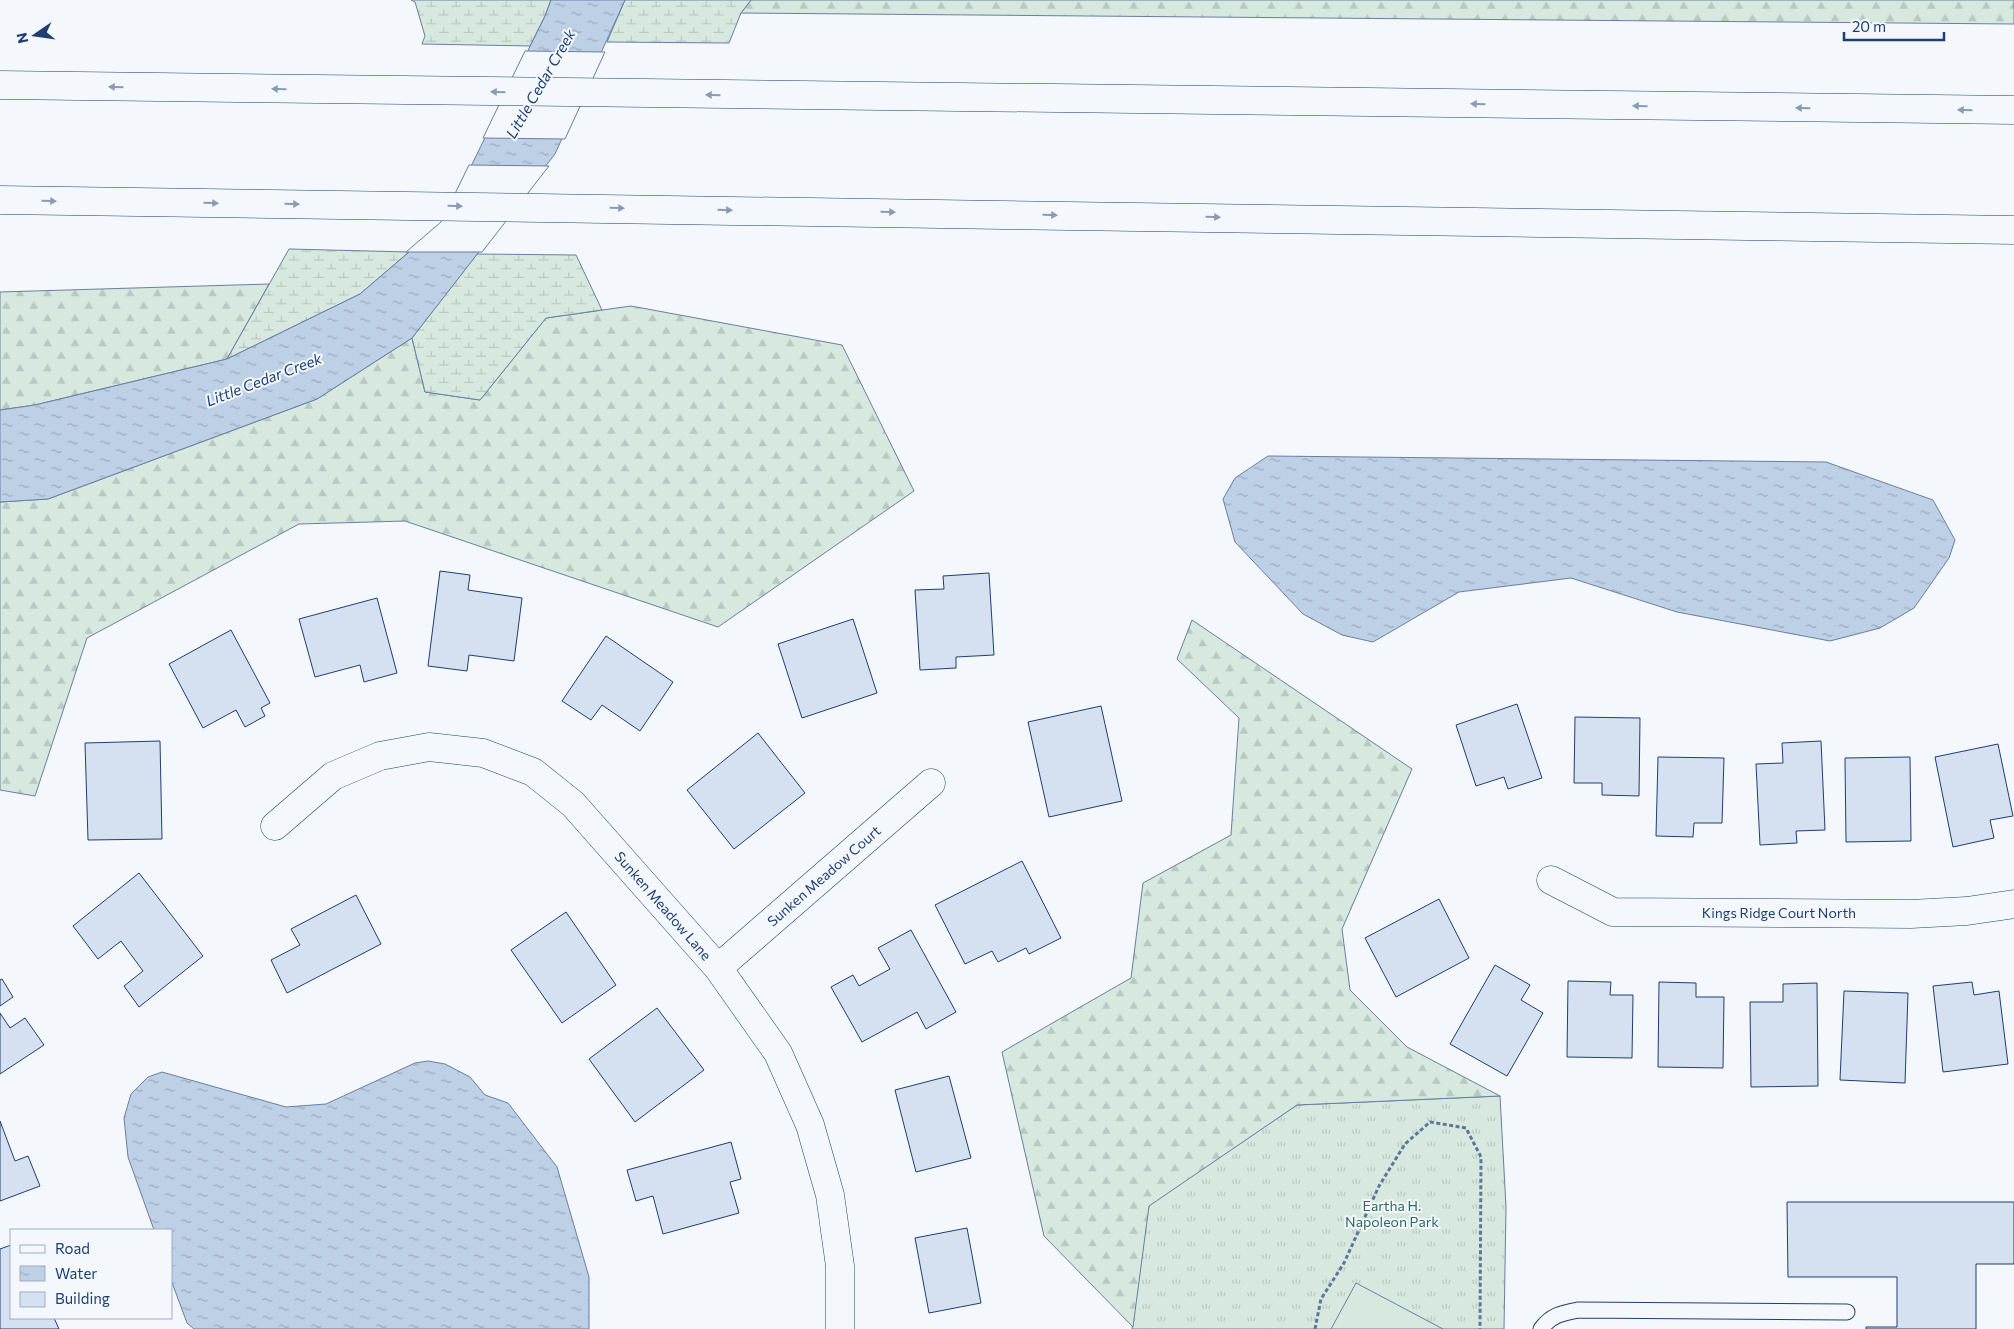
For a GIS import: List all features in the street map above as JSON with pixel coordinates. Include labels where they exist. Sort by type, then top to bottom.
[{"type":"main road","points":[[0,85],[762,96],[2014,110]]},
{"type":"main road","points":[[0,200],[2014,230]]},
{"type":"main road","name":"Sunken Meadow Lane","points":[[275,826],[333,776],[380,756],[430,747],[483,753],[533,772],[573,804],[718,968],[778,1053],[810,1125],[830,1196],[840,1266],[840,1329]]},
{"type":"main road","name":"Sunken Meadow Court","points":[[718,968],[931,783]]},
{"type":"main road","name":"Kings Ridge Court North","points":[[1551,880],[1613,912],[1911,914],[1967,911],[2014,904]]},
{"type":"lane","points":[[1541,1329],[1548,1319],[1562,1313],[1578,1310],[1847,1312]]},
{"type":"path","points":[[1315,1329],[1321,1299],[1344,1263],[1379,1186],[1405,1144],[1430,1122],[1466,1128],[1481,1157],[1480,1329]]},
{"type":"green space","points":[[411,0],[551,0],[530,46],[422,44],[425,36],[415,2]]},
{"type":"green space","points":[[625,0],[751,0],[741,13],[729,43],[607,42]]},
{"type":"green space","points":[[751,0],[2014,0],[2014,24],[741,13]]},
{"type":"green space","points":[[289,249],[409,252],[360,294],[227,359]]},
{"type":"green space","points":[[477,254],[576,255],[602,310],[546,318],[480,400],[425,392],[412,338]]},
{"type":"green space","points":[[269,284],[227,359],[35,405],[0,410],[0,292]]},
{"type":"green space","points":[[631,306],[842,345],[914,491],[718,627],[405,521],[299,524],[87,638],[35,796],[0,790],[0,502],[48,499],[317,399],[412,338],[425,392],[480,400],[546,318]]},
{"type":"green space","points":[[1192,620],[1412,769],[1342,929],[1350,990],[1407,1047],[1500,1096],[1297,1105],[1149,1206],[1133,1327],[1044,1236],[1002,1052],[1131,978],[1143,883],[1231,835],[1239,718],[1177,659]]},
{"type":"green space","name":"Eartha H. Napoleon Park","points":[[1500,1096],[1506,1207],[1504,1329],[1132,1329],[1148,1206],[1297,1105]]},
{"type":"green space","points":[[1356,1283],[1443,1329],[1331,1329]]},
{"type":"water","name":"Little Cedar Creek","points":[[551,0],[625,0],[555,154],[412,338],[317,399],[48,499],[0,502],[0,410],[35,405],[227,359],[360,294],[443,223],[545,16]]},
{"type":"water","points":[[1268,456],[1826,462],[1933,500],[1955,540],[1949,558],[1914,608],[1880,628],[1830,641],[1677,612],[1571,578],[1459,592],[1373,642],[1342,635],[1303,614],[1235,542],[1223,499],[1235,478]]},
{"type":"water","points":[[428,1061],[445,1064],[470,1077],[485,1095],[508,1103],[557,1167],[589,1277],[589,1329],[194,1329],[187,1323],[172,1283],[172,1229],[154,1229],[128,1157],[124,1118],[131,1094],[148,1077],[162,1072],[286,1107],[326,1104],[415,1063]]},
{"type":"pier","points":[[525,51],[605,52],[565,139],[483,138]]},
{"type":"pier","points":[[469,165],[549,166],[482,252],[406,252],[441,222]]},
{"type":"building","points":[[440,571],[470,575],[468,590],[522,598],[514,661],[469,655],[467,671],[428,666]]},
{"type":"building","points":[[989,573],[994,655],[956,657],[956,668],[920,670],[915,590],[944,589],[943,576]]},
{"type":"building","points":[[377,598],[397,673],[364,682],[360,665],[315,677],[299,619]]},
{"type":"building","points":[[853,619],[877,693],[802,718],[778,644]]},
{"type":"building","points":[[231,630],[270,703],[261,708],[265,716],[245,727],[236,710],[203,728],[169,664]]},
{"type":"building","points":[[606,636],[673,682],[640,731],[602,705],[591,720],[562,701]]},
{"type":"building","points":[[1517,704],[1542,778],[1508,789],[1504,777],[1476,786],[1456,725]]},
{"type":"building","points":[[1101,706],[1122,801],[1049,817],[1028,722]]},
{"type":"building","points":[[1575,717],[1640,718],[1639,796],[1602,795],[1602,783],[1574,783]]},
{"type":"building","points":[[758,733],[805,793],[734,849],[687,790]]},
{"type":"building","points":[[160,741],[162,839],[88,840],[85,743]]},
{"type":"building","points":[[1821,741],[1825,830],[1796,831],[1797,843],[1760,845],[1756,764],[1783,763],[1782,743]]},
{"type":"building","points":[[1998,744],[2013,816],[1990,820],[1994,838],[1953,847],[1935,757]]},
{"type":"building","points":[[1658,757],[1724,758],[1722,823],[1694,823],[1693,837],[1656,836]]},
{"type":"building","points":[[1910,757],[1911,841],[1846,842],[1845,758]]},
{"type":"building","points":[[1022,861],[1061,938],[1029,954],[1026,948],[998,962],[992,951],[965,964],[935,905]]},
{"type":"building","points":[[139,873],[203,956],[139,1007],[124,986],[143,971],[121,941],[98,959],[73,926]]},
{"type":"building","points":[[356,895],[381,944],[287,993],[271,960],[300,945],[291,929]]},
{"type":"building","points":[[1439,899],[1469,958],[1396,997],[1365,938]]},
{"type":"building","points":[[566,912],[616,985],[562,1023],[511,950]]},
{"type":"building","points":[[911,930],[956,1012],[926,1029],[917,1012],[862,1042],[831,987],[853,975],[859,986],[890,969],[878,948]]},
{"type":"building","points":[[1495,965],[1530,985],[1521,1000],[1543,1013],[1507,1076],[1450,1044]]},
{"type":"building","points":[[2,979],[13,997],[0,1006],[0,980]]},
{"type":"building","points":[[1568,981],[1611,982],[1610,995],[1633,995],[1632,1058],[1567,1057]]},
{"type":"building","points":[[1659,982],[1696,983],[1696,997],[1724,997],[1723,1068],[1658,1067]]},
{"type":"building","points":[[1972,982],[1974,995],[1999,991],[2008,1064],[1943,1072],[1933,986]]},
{"type":"building","points":[[1817,983],[1818,1086],[1751,1087],[1750,1002],[1783,1002],[1783,984]]},
{"type":"building","points":[[1844,991],[1908,993],[1905,1083],[1840,1080]]},
{"type":"building","points":[[657,1008],[704,1070],[635,1122],[589,1059]]},
{"type":"building","points":[[0,1013],[10,1028],[25,1018],[44,1045],[0,1074]]},
{"type":"building","points":[[949,1076],[971,1158],[916,1172],[895,1090]]},
{"type":"building","points":[[0,1121],[15,1161],[28,1156],[40,1186],[0,1201]]},
{"type":"building","points":[[731,1142],[741,1179],[730,1182],[739,1213],[663,1234],[653,1196],[636,1201],[627,1170]]},
{"type":"building","points":[[1787,1202],[2014,1202],[2014,1264],[1976,1264],[1976,1329],[1866,1329],[1866,1327],[1897,1327],[1897,1277],[1788,1277]]},
{"type":"building","points":[[967,1228],[981,1303],[929,1313],[915,1238]]},
{"type":"building","points":[[10,1245],[10,1319],[54,1319],[59,1329],[0,1329],[0,1249]]}]
